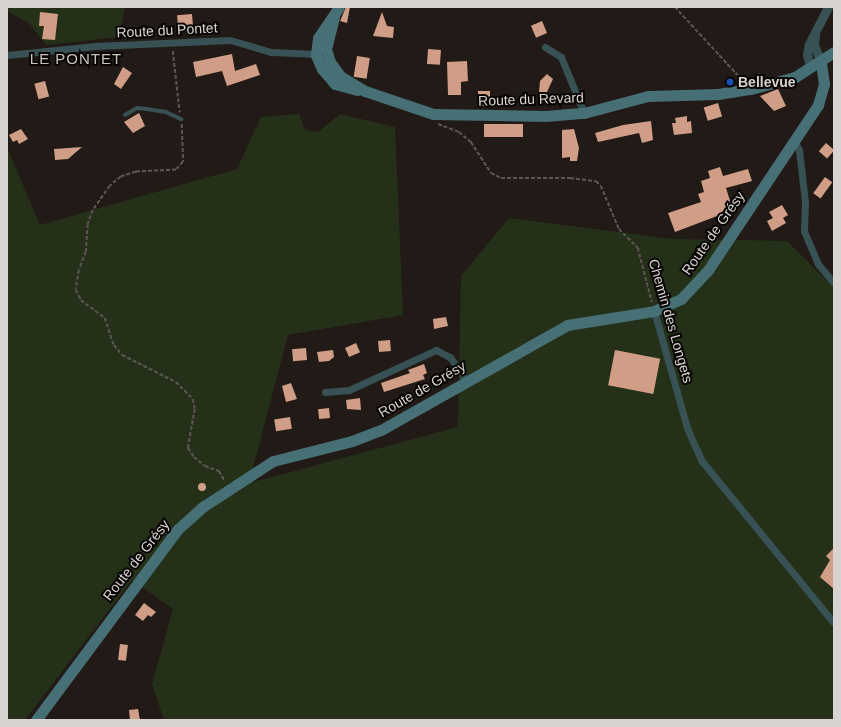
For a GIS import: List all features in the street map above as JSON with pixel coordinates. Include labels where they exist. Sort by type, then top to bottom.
[{"type":"main road","points":[[321,54],[318,38],[336,12]]},
{"type":"main road","name":"Route du Revard","points":[[321,54],[322,69],[335,84],[365,91],[433,114],[546,116],[584,113],[648,96],[684,93],[718,94],[751,89],[788,79],[821,62],[834,52]]},
{"type":"main road","name":"Route de Grésy","points":[[36,720],[177,530],[204,506],[273,461],[352,441],[381,430],[467,380],[567,325],[654,311],[681,299],[700,281],[822,96],[824,84],[821,62]]},
{"type":"main road","points":[[810,68],[822,96]]},
{"type":"street","points":[[810,68],[807,54],[828,7]]},
{"type":"street","points":[[815,34],[814,45],[821,62]]},
{"type":"street","name":"Route du Pontet","points":[[7,55],[96,46],[230,40],[271,52],[321,54]]},
{"type":"street","points":[[545,47],[561,57],[584,113]]},
{"type":"street","points":[[794,140],[798,150],[805,202],[804,231],[818,264],[834,283]]},
{"type":"street","name":"Chemin des Longets","points":[[654,311],[687,428],[700,460],[834,623]]},
{"type":"street","points":[[325,392],[349,390],[436,350],[450,357],[467,380]]},
{"type":"lane","points":[[125,115],[137,108],[166,112],[181,119]]},
{"type":"path","points":[[675,7],[751,89]]},
{"type":"path","points":[[172,43],[181,119],[183,162],[176,170],[136,172],[122,177],[110,186],[93,210],[88,224],[86,252],[79,270],[76,290],[81,300],[105,318],[114,345],[122,355],[176,382],[193,400],[195,408],[188,448],[194,457],[205,466],[219,471],[226,480],[224,493]]},
{"type":"path","name":"Chemin des Longets","points":[[433,114],[434,121],[459,132],[470,142],[490,173],[501,178],[570,178],[596,181],[601,186],[618,229],[638,248],[654,311]]},
{"type":"green space","points":[[7,7],[125,7],[119,37],[46,45],[29,23],[7,11]]},
{"type":"green space","points":[[299,114],[305,130],[318,132],[340,114],[395,127],[403,315],[288,335],[249,483],[458,427],[461,276],[509,218],[672,239],[787,241],[834,288],[834,720],[164,720],[152,684],[173,609],[132,580],[25,720],[7,720],[7,147],[40,225],[237,169],[261,117]]},
{"type":"building","points":[[346,7],[350,7],[347,23],[340,21]]},
{"type":"building","points":[[40,12],[58,14],[55,40],[42,39],[44,26],[39,26]]},
{"type":"building","points":[[382,12],[387,26],[394,27],[393,38],[373,36]]},
{"type":"building","points":[[192,14],[193,26],[178,27],[177,15]]},
{"type":"building","points":[[542,21],[547,33],[536,38],[531,26]]},
{"type":"building","points":[[428,49],[441,50],[440,65],[427,64]]},
{"type":"building","points":[[232,54],[235,71],[256,64],[260,75],[227,86],[222,71],[196,77],[193,62]]},
{"type":"building","points":[[357,56],[370,58],[367,79],[354,77]]},
{"type":"building","points":[[467,61],[468,81],[461,82],[461,95],[448,95],[447,62]]},
{"type":"building","points":[[123,67],[132,73],[121,89],[114,84]]},
{"type":"building","points":[[547,74],[553,79],[547,92],[539,92],[540,81]]},
{"type":"building","points":[[45,81],[49,96],[39,99],[34,84]]},
{"type":"building","points":[[778,89],[786,106],[774,111],[760,96]]},
{"type":"building","points":[[478,91],[490,91],[490,106],[478,106]]},
{"type":"building","points":[[718,103],[722,116],[708,121],[704,107]]},
{"type":"building","points":[[139,113],[145,126],[133,133],[124,122]]},
{"type":"building","points":[[687,116],[687,122],[691,121],[692,133],[674,135],[672,123],[676,123],[675,118]]},
{"type":"building","points":[[651,121],[653,140],[642,143],[639,133],[598,142],[595,133],[623,125]]},
{"type":"building","points":[[484,124],[523,124],[523,137],[484,137]]},
{"type":"building","points":[[21,129],[28,139],[19,144],[17,140],[13,142],[9,135]]},
{"type":"building","points":[[574,129],[579,148],[577,161],[570,161],[570,157],[562,158],[562,130]]},
{"type":"building","points":[[826,143],[834,150],[827,159],[819,151]]},
{"type":"building","points":[[82,147],[68,159],[55,160],[54,149]]},
{"type":"building","points":[[720,167],[723,176],[748,169],[752,181],[726,188],[733,210],[675,232],[668,213],[701,202],[698,194],[704,192],[701,181],[710,178],[708,171]]},
{"type":"building","points":[[825,177],[832,182],[821,198],[813,193]]},
{"type":"building","points":[[782,205],[788,215],[783,218],[786,223],[772,231],[767,221],[773,218],[769,212]]},
{"type":"building","points":[[446,317],[448,326],[434,329],[433,319]]},
{"type":"building","points":[[390,340],[391,351],[379,352],[378,341]]},
{"type":"building","points":[[356,343],[360,352],[349,357],[345,348]]},
{"type":"building","points":[[306,348],[307,360],[293,361],[292,349]]},
{"type":"building","points":[[333,350],[334,357],[329,361],[319,362],[317,352]]},
{"type":"building","points":[[615,350],[660,359],[653,394],[608,385]]},
{"type":"building","points":[[424,364],[427,373],[423,375],[425,379],[384,392],[381,383],[410,373],[408,370]]},
{"type":"building","points":[[291,383],[297,399],[286,402],[282,386]]},
{"type":"building","points":[[360,398],[361,410],[347,409],[346,400]]},
{"type":"building","points":[[329,408],[330,418],[319,419],[318,409]]},
{"type":"building","points":[[290,417],[292,429],[276,431],[274,420]]},
{"type":"building","points":[[200,483],[204,483],[206,487],[204,491],[200,491],[198,489],[198,485]]},
{"type":"building","points":[[834,548],[834,589],[820,577],[830,560],[826,556]]},
{"type":"building","points":[[144,603],[156,612],[151,617],[148,615],[143,621],[135,615]]},
{"type":"building","points":[[120,644],[128,645],[126,661],[118,660]]},
{"type":"building","points":[[138,709],[140,720],[130,720],[129,710]]},
{"type":"place","name":"Bellevue","points":[[730,82]]},
{"type":"district","name":"LE PONTET","points":[[76,59]]}]
